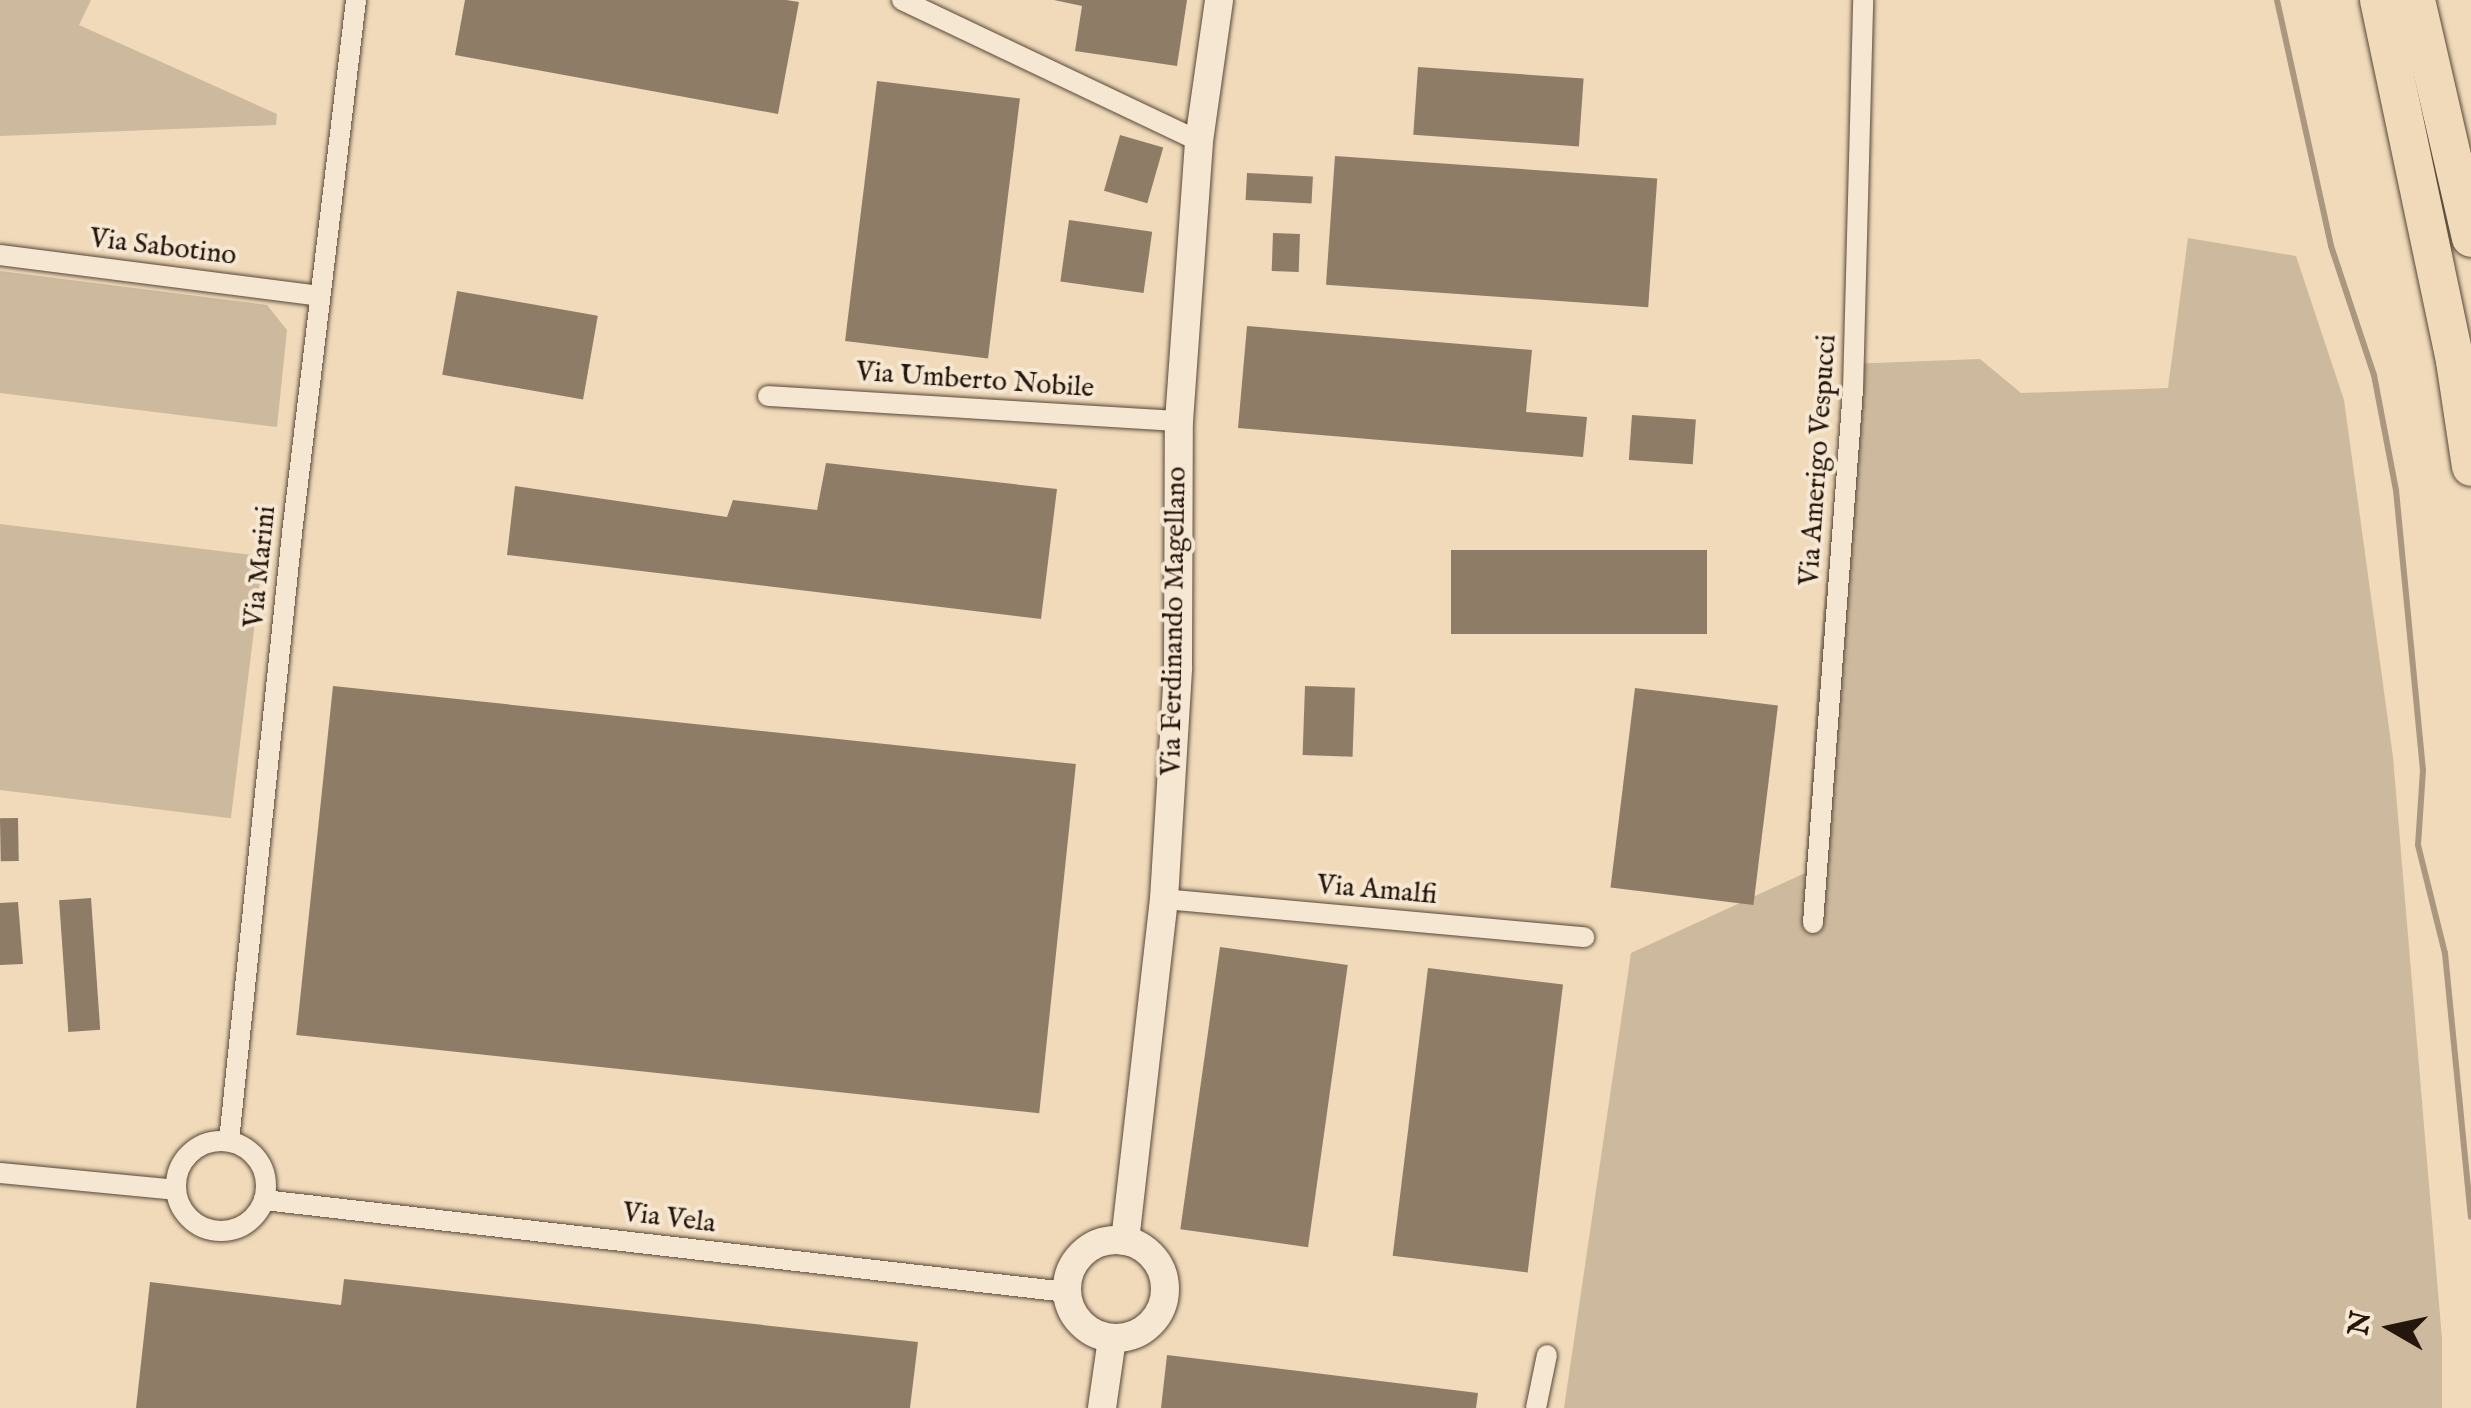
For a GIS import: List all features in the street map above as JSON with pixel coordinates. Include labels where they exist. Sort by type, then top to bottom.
[{"type":"highway","points":[[2379,0],[2456,361],[2471,466]]},
{"type":"highway","points":[[2416,0],[2471,238]]},
{"type":"street","name":"Via Marini","points":[[229,1141],[320,296],[356,0]]},
{"type":"street","points":[[902,0],[1199,140]]},
{"type":"street","name":"Via Ferdinando Magellano","points":[[1125,1241],[1164,899],[1178,667],[1179,421],[1199,140],[1219,0]]},
{"type":"street","name":"Via Amerigo Vespucci","points":[[1812,923],[1853,390],[1864,0]]},
{"type":"street","name":"Via Sabotino","points":[[0,255],[320,296]]},
{"type":"street","name":"Via Umberto Nobile","points":[[768,396],[1179,421]]},
{"type":"street","name":"Via Amalfi","points":[[1164,899],[1584,937]]},
{"type":"street","points":[[229,1141],[255,1156],[266,1185],[264,1200],[245,1224],[216,1231],[188,1218],[175,1190],[181,1163],[190,1152],[202,1144],[229,1141]]},
{"type":"street","points":[[0,1173],[175,1190]]},
{"type":"street","name":"Via Vela","points":[[264,1200],[1067,1292]]},
{"type":"street","points":[[1110,1240],[1125,1241],[1154,1257],[1166,1288],[1163,1305],[1144,1331],[1112,1338],[1086,1328],[1077,1318],[1067,1292],[1074,1264],[1084,1253],[1110,1240]]},
{"type":"street","points":[[1102,1408],[1112,1338]]},
{"type":"street","points":[[1536,1408],[1547,1355]]},
{"type":"shaded area","points":[[0,0],[91,0],[79,25],[277,114],[276,125],[0,136]]},
{"type":"shaded area","points":[[2188,238],[2296,256],[2344,400],[2393,757],[2442,1339],[2442,1408],[1564,1408],[1631,953],[1805,873],[1820,649],[1847,364],[1980,359],[2021,393],[2168,388]]},
{"type":"shaded area","points":[[0,271],[267,305],[287,330],[277,427],[0,393]]},
{"type":"shaded area","points":[[0,524],[263,556],[231,818],[0,790]]},
{"type":"building","points":[[465,0],[799,2],[778,114],[455,55]]},
{"type":"building","points":[[1054,0],[1187,0],[1177,66],[1075,51],[1082,6]]},
{"type":"building","points":[[1418,67],[1584,79],[1579,146],[1413,135]]},
{"type":"building","points":[[877,81],[1020,99],[988,359],[845,341]]},
{"type":"building","points":[[1120,135],[1163,147],[1147,203],[1104,191]]},
{"type":"building","points":[[1335,156],[1657,179],[1648,307],[1326,285]]},
{"type":"building","points":[[1247,173],[1313,176],[1311,203],[1246,200]]},
{"type":"building","points":[[1069,220],[1152,232],[1144,293],[1060,281]]},
{"type":"building","points":[[1273,233],[1300,234],[1299,272],[1272,271]]},
{"type":"building","points":[[457,291],[598,316],[583,400],[442,375]]},
{"type":"building","points":[[1247,326],[1532,350],[1526,412],[1587,417],[1583,457],[1238,428]]},
{"type":"building","points":[[1632,415],[1696,419],[1693,464],[1629,460]]},
{"type":"building","points":[[826,463],[1057,489],[1041,619],[507,555],[515,486],[727,517],[733,500],[817,510]]},
{"type":"building","points":[[1451,550],[1707,550],[1707,634],[1451,634]]},
{"type":"building","points":[[333,686],[1076,764],[1039,1113],[296,1035]]},
{"type":"building","points":[[1305,686],[1355,688],[1353,757],[1303,755]]},
{"type":"building","points":[[1635,688],[1778,706],[1753,905],[1611,888]]},
{"type":"building","points":[[0,818],[18,818],[19,861],[1,861]]},
{"type":"building","points":[[91,898],[100,1030],[68,1032],[59,900]]},
{"type":"building","points":[[18,902],[23,964],[0,965],[0,903]]},
{"type":"building","points":[[1220,947],[1348,965],[1308,1247],[1180,1229]]},
{"type":"building","points":[[1428,968],[1563,985],[1528,1272],[1393,1256]]},
{"type":"building","points":[[344,1279],[918,1342],[910,1408],[136,1408],[150,1282],[341,1305]]},
{"type":"building","points":[[1167,1355],[1478,1393],[1476,1408],[1161,1408]]},
{"type":"waterway","points":[[2277,0],[2331,246],[2374,375],[2396,490],[2423,770],[2418,845],[2445,953],[2471,1217]]}]
